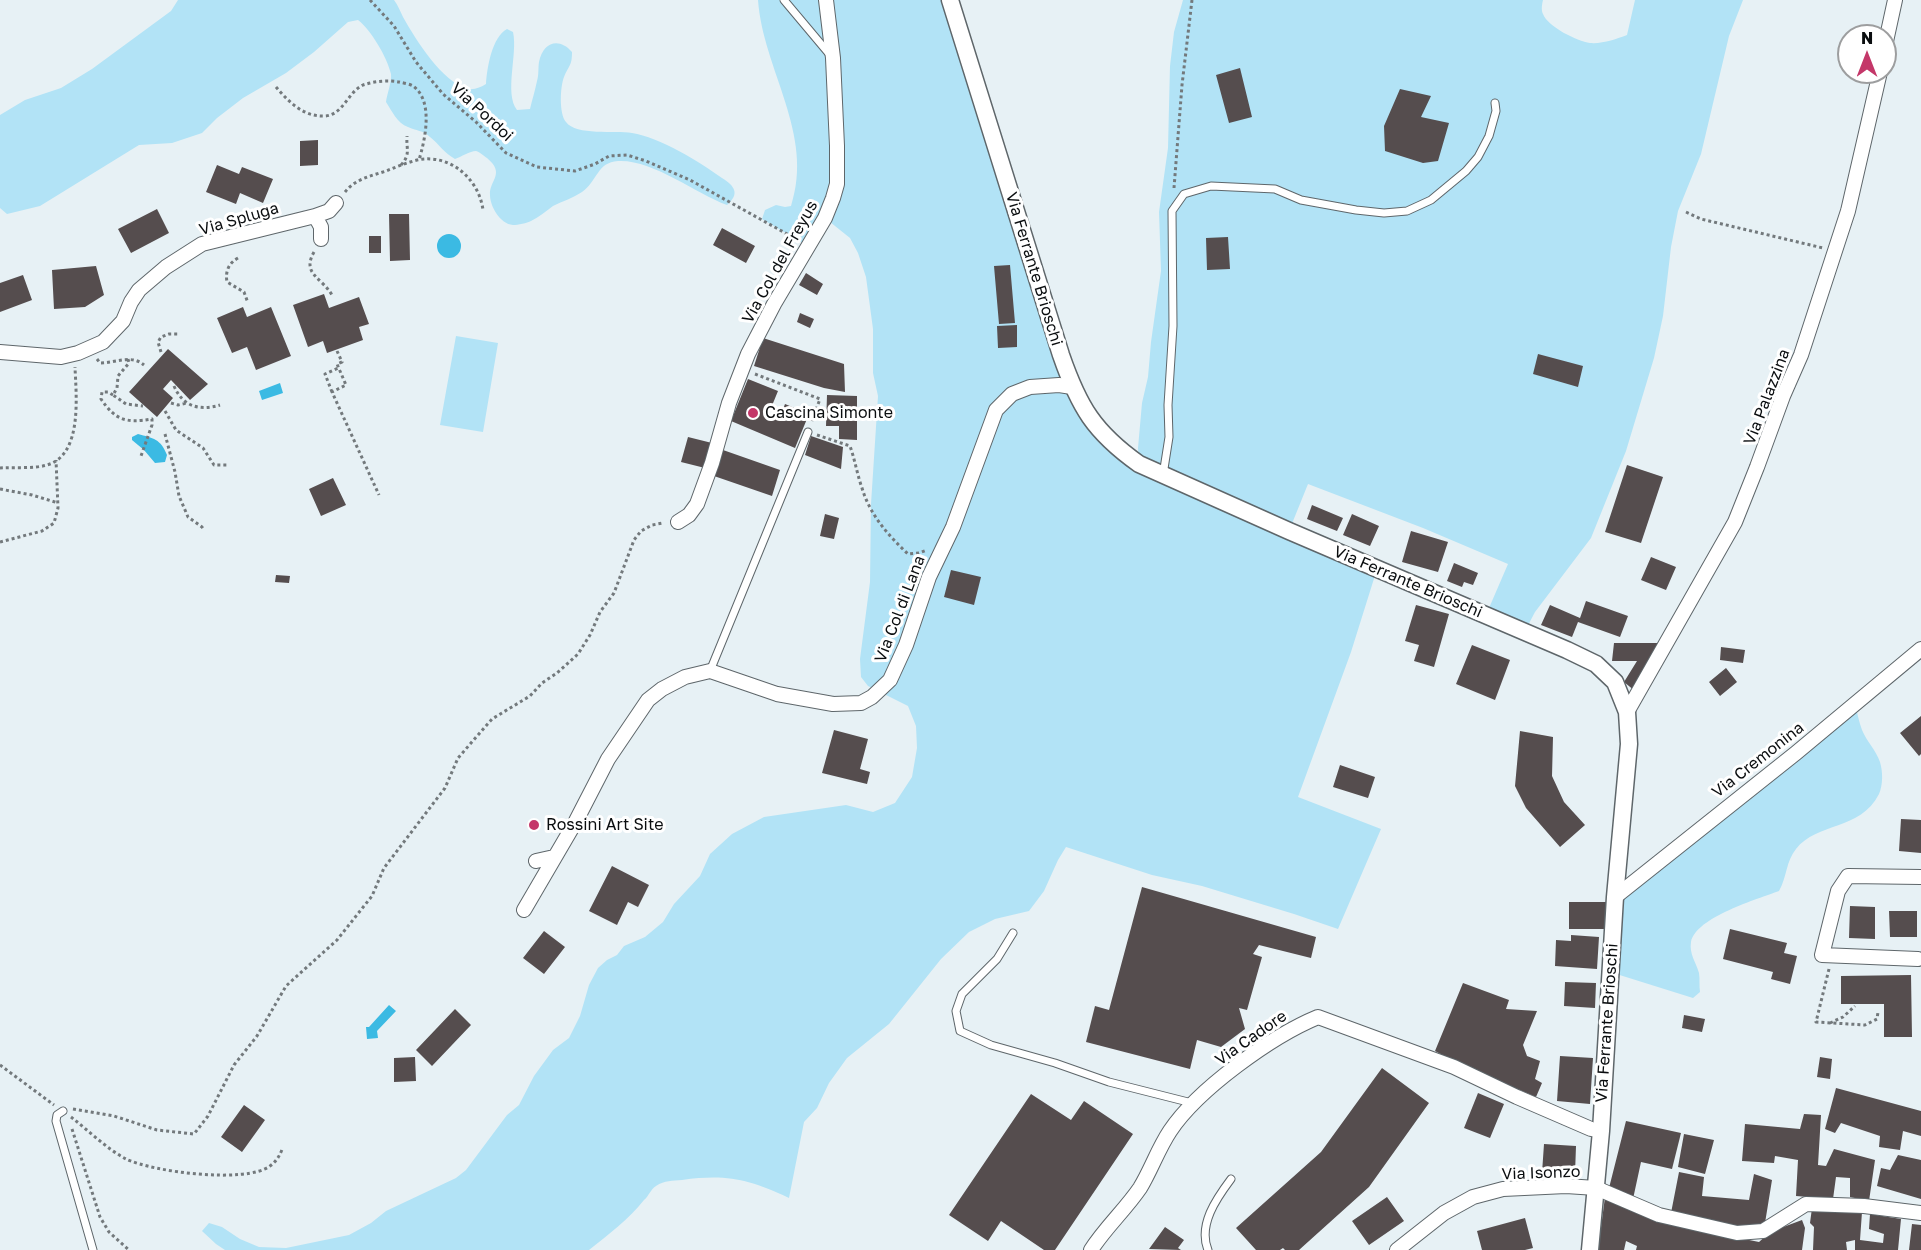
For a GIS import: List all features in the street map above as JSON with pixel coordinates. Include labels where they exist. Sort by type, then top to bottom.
[{"type":"street","name":"Via Col del Freyus","points":[[678,522],[697,504],[742,369],[774,304],[825,218],[837,184],[833,58],[826,0]]},
{"type":"street","name":"Via Ferrante Brioschi","points":[[950,0],[1072,387],[1085,412],[1100,431],[1118,449],[1139,464],[1596,664],[1615,682],[1627,712],[1629,744],[1616,897],[1601,1131],[1590,1250]]},
{"type":"street","points":[[1890,24],[1895,0]]},
{"type":"street","name":"Via Palazzina","points":[[1627,712],[1735,522],[1801,355],[1848,211],[1877,84]]},
{"type":"street","name":"Via Spluga","points":[[0,352],[61,357],[103,342],[123,321],[139,290],[175,260],[202,244],[315,216],[329,211],[336,203]]},
{"type":"street","points":[[315,216],[321,227],[321,239]]},
{"type":"street","name":"Via Col di Lana","points":[[710,671],[777,694],[833,704],[861,703],[872,698],[890,680],[906,645],[929,577],[953,527],[996,410],[1012,394],[1030,387],[1059,385],[1072,387]]},
{"type":"street","name":"Via Cremonina","points":[[1616,897],[1796,753],[1921,649]]},
{"type":"street","points":[[524,910],[608,759],[648,700],[662,689],[685,677],[710,671]]},
{"type":"street","points":[[536,861],[554,857]]},
{"type":"street","points":[[1918,959],[1822,955],[1838,891],[1848,876],[1921,877]]},
{"type":"street","name":"Via Cadore","points":[[1091,1250],[1139,1189],[1170,1131],[1192,1103],[1242,1063],[1298,1025],[1318,1017],[1420,1053],[1591,1129],[1601,1131]]},
{"type":"street","name":"Via Isonzo","points":[[1397,1250],[1444,1213],[1473,1197],[1503,1189],[1566,1186],[1596,1188],[1659,1215],[1697,1226],[1737,1233],[1763,1232],[1806,1204],[1864,1206],[1921,1213]]},
{"type":"lane","points":[[784,0],[833,58]]},
{"type":"lane","points":[[1163,475],[1169,437],[1168,405],[1173,326],[1172,211],[1184,195],[1211,186],[1275,189],[1301,200],[1356,210],[1384,213],[1407,211],[1431,200],[1466,171],[1478,157],[1491,128],[1496,111],[1495,103]]},
{"type":"lane","points":[[710,671],[808,432]]},
{"type":"lane","points":[[1013,933],[997,959],[962,994],[956,1011],[960,1031],[991,1045],[1055,1063],[1109,1082],[1192,1103]]},
{"type":"lane","points":[[63,1111],[57,1115],[56,1121],[93,1250]]},
{"type":"lane","points":[[1208,1250],[1204,1234],[1209,1214],[1218,1196],[1231,1179]]},
{"type":"path","name":"Via Pordoi","points":[[370,0],[394,26],[416,62],[443,94],[476,122],[506,153],[537,168],[575,171],[609,156],[627,155],[690,180],[808,246]]},
{"type":"path","points":[[1172,211],[1182,85],[1192,0]]},
{"type":"path","points":[[276,87],[301,111],[328,116],[339,110],[361,86],[378,81],[412,86],[421,96],[426,113],[425,138],[419,160]]},
{"type":"path","points":[[400,166],[407,159],[407,136]]},
{"type":"path","points":[[336,203],[348,187],[359,180],[419,160],[438,160],[453,165],[466,174],[478,189],[483,210]]},
{"type":"path","points":[[1686,212],[1701,219],[1823,248],[1833,256]]},
{"type":"path","points":[[321,239],[309,262],[310,269],[314,276],[328,286],[333,297]]},
{"type":"path","points":[[238,258],[232,261],[229,267],[226,275],[227,282],[244,292],[248,303]]},
{"type":"path","points":[[161,352],[158,342],[161,337],[179,334]]},
{"type":"path","points":[[91,347],[100,363],[134,359],[144,365]]},
{"type":"path","points":[[332,392],[346,386],[337,364],[342,362],[337,351]]},
{"type":"path","points":[[0,468],[49,465],[66,450],[76,419],[74,354]]},
{"type":"path","points":[[112,395],[117,388],[118,376],[129,363],[128,359]]},
{"type":"path","points":[[339,368],[324,374],[379,495]]},
{"type":"path","points":[[742,369],[820,399],[808,432],[850,446],[862,489],[873,513],[886,533],[908,554],[919,553],[935,545]]},
{"type":"path","points":[[174,386],[192,407],[201,409],[220,405]]},
{"type":"path","points":[[141,456],[152,419],[128,421],[118,418],[101,399],[102,392],[108,392],[126,404],[143,406]]},
{"type":"path","points":[[171,403],[178,405],[187,402]]},
{"type":"path","points":[[165,411],[176,430],[203,448],[214,465],[227,465]]},
{"type":"path","points":[[165,434],[179,496],[188,517],[204,530]]},
{"type":"path","points":[[0,542],[42,531],[54,523],[58,504],[56,460]]},
{"type":"path","points":[[0,489],[32,495],[58,504]]},
{"type":"path","points":[[63,1111],[84,1110],[114,1116],[157,1130],[195,1134],[208,1116],[234,1065],[256,1036],[286,986],[337,940],[372,896],[384,868],[446,788],[458,758],[492,719],[530,696],[542,683],[578,654],[590,635],[600,612],[614,593],[634,540],[641,531],[652,525],[678,522]]},
{"type":"path","points":[[1831,955],[1816,1022],[1865,1025],[1873,1023],[1877,1019],[1878,1012]]},
{"type":"path","points":[[1827,1023],[1843,1017],[1855,1006]]},
{"type":"path","points":[[0,1065],[127,1159],[154,1168],[227,1175],[253,1173],[269,1167],[278,1159],[283,1147]]},
{"type":"path","points":[[63,1111],[69,1122],[100,1216],[109,1232],[129,1250]]},
{"type":"shaded area","points":[[178,0],[394,0],[415,37],[439,69],[458,85],[468,89],[475,89],[486,84],[494,46],[507,29],[513,32],[511,84],[513,103],[517,110],[530,109],[538,79],[539,62],[544,50],[552,44],[562,44],[572,52],[571,63],[564,77],[561,94],[562,113],[566,122],[587,131],[625,132],[654,139],[691,158],[726,181],[733,187],[734,197],[727,205],[645,165],[618,161],[611,162],[601,169],[587,188],[579,194],[553,206],[529,222],[508,224],[500,218],[492,204],[490,190],[496,173],[493,164],[487,158],[476,151],[455,159],[427,135],[404,125],[395,116],[386,102],[391,77],[389,67],[373,37],[358,20],[348,22],[286,73],[243,98],[202,133],[172,143],[139,145],[40,206],[7,214],[0,208],[0,115],[25,100],[61,88],[92,69],[171,11]]},
{"type":"shaded area","points":[[758,0],[950,0],[1072,387],[1139,463],[1142,403],[1148,377],[1161,271],[1159,212],[1168,148],[1170,66],[1174,32],[1183,0],[1543,0],[1542,12],[1551,24],[1584,42],[1595,43],[1627,35],[1635,0],[1743,0],[1729,36],[1701,154],[1678,211],[1671,247],[1663,316],[1654,358],[1626,451],[1591,538],[1535,612],[1525,631],[1486,615],[1508,564],[1423,528],[1308,484],[1289,531],[1377,569],[1351,652],[1298,797],[1381,829],[1338,929],[1202,886],[1152,875],[1066,847],[1044,891],[1029,911],[995,919],[969,932],[941,959],[889,1024],[847,1058],[829,1083],[817,1108],[804,1122],[789,1198],[749,1182],[725,1178],[698,1178],[666,1182],[654,1188],[625,1220],[589,1250],[225,1250],[202,1231],[209,1223],[222,1227],[240,1239],[259,1247],[286,1248],[349,1235],[371,1223],[386,1211],[456,1178],[466,1170],[507,1115],[519,1105],[534,1076],[553,1050],[569,1038],[580,1016],[589,985],[598,968],[617,955],[624,946],[645,937],[663,922],[674,904],[700,876],[710,854],[732,834],[764,817],[846,805],[873,812],[895,803],[912,777],[917,748],[916,726],[908,706],[868,686],[861,677],[860,659],[870,582],[871,504],[878,396],[873,373],[873,329],[866,277],[850,238],[825,218],[808,246],[762,219],[765,210],[776,205],[791,206],[797,179],[797,153],[785,102],[762,26]]},
{"type":"shaded area","points":[[456,336],[498,343],[483,432],[440,425]]},
{"type":"shaded area","points":[[1855,703],[1862,730],[1882,770],[1879,794],[1871,806],[1850,821],[1805,840],[1793,854],[1779,891],[1729,910],[1695,933],[1691,946],[1699,973],[1700,992],[1693,998],[1610,972],[1615,897]]},
{"type":"water","points":[[449,234],[454,235],[460,241],[460,251],[454,257],[449,258],[444,257],[438,251],[437,246],[438,241],[444,235]]},
{"type":"water","points":[[280,383],[283,393],[262,400],[259,391]]},
{"type":"water","points":[[138,434],[159,442],[167,455],[165,462],[155,463],[132,440],[132,437]]},
{"type":"water","points":[[389,1005],[396,1011],[377,1031],[378,1038],[367,1039],[366,1027],[369,1027]]},
{"type":"building","points":[[1240,68],[1252,117],[1229,123],[1216,75]]},
{"type":"building","points":[[1400,89],[1431,96],[1421,117],[1449,123],[1438,161],[1423,163],[1385,151],[1384,126]]},
{"type":"building","points":[[318,140],[318,165],[300,166],[300,141]]},
{"type":"building","points":[[217,165],[239,174],[242,167],[273,179],[263,203],[240,193],[236,204],[206,192]]},
{"type":"building","points":[[157,209],[169,233],[131,253],[118,229]]},
{"type":"building","points":[[389,214],[409,214],[410,260],[390,261]]},
{"type":"building","points":[[722,228],[755,246],[746,263],[713,245]]},
{"type":"building","points":[[369,236],[381,236],[381,253],[369,253]]},
{"type":"building","points":[[1228,237],[1230,269],[1207,270],[1206,238]]},
{"type":"building","points":[[1010,265],[1015,323],[999,324],[994,266]]},
{"type":"building","points":[[96,266],[104,295],[85,307],[54,309],[52,270]]},
{"type":"building","points":[[806,273],[823,284],[817,295],[799,285]]},
{"type":"building","points":[[23,275],[32,300],[0,312],[0,283]]},
{"type":"building","points":[[324,294],[329,308],[359,297],[369,324],[359,327],[363,340],[327,353],[323,341],[308,347],[293,305]]},
{"type":"building","points":[[243,307],[247,317],[271,307],[291,356],[256,370],[247,347],[232,353],[217,318]]},
{"type":"building","points":[[800,313],[814,319],[810,328],[797,322]]},
{"type":"building","points":[[1017,325],[1017,347],[998,348],[997,326]]},
{"type":"building","points":[[763,338],[844,364],[845,392],[824,388],[754,366]]},
{"type":"building","points":[[168,349],[208,384],[190,400],[171,380],[163,389],[173,398],[157,417],[129,392]]},
{"type":"building","points":[[1538,354],[1583,366],[1578,387],[1533,374]]},
{"type":"building","name":"Cascina Simonte","points":[[748,379],[778,391],[769,413],[780,417],[785,404],[809,414],[795,448],[731,421]]},
{"type":"building","points":[[827,395],[857,396],[857,440],[839,439],[839,426],[826,426]]},
{"type":"building","points":[[811,436],[843,447],[841,469],[805,455]]},
{"type":"building","points":[[688,437],[712,443],[705,468],[681,462]]},
{"type":"building","points":[[723,450],[780,470],[772,496],[714,476]]},
{"type":"building","points":[[1627,465],[1663,477],[1641,543],[1605,532]]},
{"type":"building","points":[[333,478],[346,505],[321,516],[309,489]]},
{"type":"building","points":[[1312,505],[1343,518],[1337,531],[1307,519]]},
{"type":"building","points":[[825,514],[839,518],[834,539],[820,536]]},
{"type":"building","points":[[1352,514],[1379,526],[1370,546],[1343,535]]},
{"type":"building","points":[[1411,531],[1448,542],[1438,572],[1402,562]]},
{"type":"building","points":[[1651,557],[1676,567],[1666,590],[1641,580]]},
{"type":"building","points":[[1454,563],[1478,573],[1473,585],[1464,582],[1462,587],[1447,581]]},
{"type":"building","points":[[951,570],[981,577],[974,605],[944,597]]},
{"type":"building","points":[[276,575],[290,576],[289,583],[275,582]]},
{"type":"building","points":[[1586,601],[1628,616],[1620,637],[1578,622],[1572,637],[1541,625],[1550,605],[1580,618]]},
{"type":"building","points":[[1416,605],[1449,614],[1434,667],[1414,661],[1419,645],[1405,641]]},
{"type":"building","points":[[1614,643],[1661,643],[1635,691],[1624,682],[1637,661],[1612,661]]},
{"type":"building","points":[[1472,645],[1510,660],[1495,700],[1456,684]]},
{"type":"building","points":[[1721,647],[1745,650],[1743,663],[1720,660]]},
{"type":"building","points":[[1726,668],[1737,682],[1720,696],[1709,682]]},
{"type":"building","points":[[1921,716],[1921,754],[1919,756],[1900,733]]},
{"type":"building","points":[[834,730],[868,739],[860,769],[870,772],[867,784],[822,773]]},
{"type":"building","points":[[1520,731],[1553,737],[1552,776],[1564,802],[1585,825],[1560,847],[1526,808],[1515,786]]},
{"type":"building","points":[[1340,765],[1375,777],[1368,798],[1333,787]]},
{"type":"building","points":[[1901,819],[1921,820],[1921,853],[1899,851]]},
{"type":"building","points":[[612,866],[649,885],[638,907],[628,902],[617,925],[589,911]]},
{"type":"building","points":[[1142,887],[1316,937],[1311,958],[1259,945],[1253,954],[1262,957],[1247,1010],[1239,1008],[1245,1029],[1221,1047],[1197,1040],[1190,1069],[1086,1042],[1095,1006],[1109,1010]]},
{"type":"building","points":[[1569,902],[1607,902],[1607,929],[1569,929]]},
{"type":"building","points":[[1850,906],[1875,907],[1875,939],[1849,938]]},
{"type":"building","points":[[1889,911],[1917,911],[1917,937],[1890,937]]},
{"type":"building","points":[[1730,929],[1787,943],[1784,953],[1797,956],[1790,984],[1771,979],[1773,972],[1723,959]]},
{"type":"building","points":[[544,931],[565,947],[544,974],[523,958]]},
{"type":"building","points":[[1571,935],[1599,937],[1597,969],[1555,966],[1556,940],[1571,941]]},
{"type":"building","points":[[1911,975],[1912,1037],[1884,1037],[1884,1004],[1841,1004],[1841,976]]},
{"type":"building","points":[[1565,982],[1596,983],[1595,1008],[1564,1006]]},
{"type":"building","points":[[1463,983],[1509,1000],[1506,1009],[1537,1011],[1523,1045],[1527,1056],[1540,1061],[1535,1079],[1542,1083],[1536,1097],[1459,1064],[1435,1051]]},
{"type":"building","points":[[455,1009],[471,1025],[432,1066],[416,1050]]},
{"type":"building","points":[[1684,1015],[1705,1019],[1702,1032],[1682,1028]]},
{"type":"building","points":[[1560,1056],[1593,1058],[1590,1104],[1557,1101]]},
{"type":"building","points":[[415,1057],[416,1081],[394,1082],[394,1058]]},
{"type":"building","points":[[1820,1057],[1832,1059],[1830,1079],[1817,1077]]},
{"type":"building","points":[[1382,1068],[1429,1103],[1369,1187],[1299,1250],[1283,1248],[1256,1250],[1236,1228],[1321,1152]]},
{"type":"building","points":[[1836,1088],[1921,1111],[1921,1136],[1903,1131],[1900,1150],[1879,1147],[1880,1136],[1841,1123],[1835,1133],[1825,1129]]},
{"type":"building","points":[[1478,1093],[1504,1104],[1490,1138],[1464,1128]]},
{"type":"building","points":[[1031,1094],[1071,1120],[1084,1101],[1133,1134],[1055,1250],[1044,1250],[1001,1221],[988,1241],[949,1215]]},
{"type":"building","points":[[244,1105],[265,1120],[242,1152],[221,1137]]},
{"type":"building","points":[[1804,1114],[1821,1115],[1818,1165],[1826,1166],[1834,1149],[1875,1160],[1869,1201],[1850,1197],[1850,1178],[1836,1177],[1833,1199],[1796,1196],[1798,1160],[1775,1156],[1774,1163],[1742,1161],[1745,1124],[1800,1129]]},
{"type":"building","points":[[1626,1121],[1681,1133],[1672,1169],[1641,1162],[1633,1199],[1609,1188]]},
{"type":"building","points":[[1684,1134],[1714,1140],[1705,1174],[1678,1167]]},
{"type":"building","points":[[1544,1144],[1576,1146],[1575,1174],[1542,1173]]},
{"type":"building","points":[[1898,1155],[1921,1160],[1921,1199],[1877,1186],[1881,1168],[1890,1170]]},
{"type":"building","points":[[1679,1172],[1704,1177],[1702,1196],[1749,1200],[1754,1174],[1772,1180],[1765,1223],[1754,1228],[1733,1228],[1671,1213]]},
{"type":"building","points":[[1387,1197],[1404,1221],[1369,1245],[1352,1221]]},
{"type":"building","points":[[1605,1197],[1715,1233],[1759,1242],[1770,1232],[1802,1220],[1805,1228],[1802,1250],[1636,1250],[1637,1246],[1626,1241],[1624,1250],[1598,1250]]},
{"type":"building","points":[[1812,1208],[1862,1212],[1860,1240],[1883,1243],[1884,1234],[1869,1229],[1870,1214],[1901,1219],[1898,1250],[1855,1250],[1855,1240],[1846,1242],[1847,1250],[1813,1250],[1814,1227],[1810,1223]]},
{"type":"building","points":[[1525,1218],[1533,1248],[1482,1250],[1477,1231]]},
{"type":"building","points":[[1912,1224],[1921,1225],[1921,1250],[1909,1250]]},
{"type":"building","points":[[1165,1227],[1184,1240],[1178,1248],[1181,1250],[1149,1249]]},
{"type":"place","name":"Cascina Simonte","points":[[753,413]]},
{"type":"place","name":"Rossini Art Site","points":[[534,825]]}]
